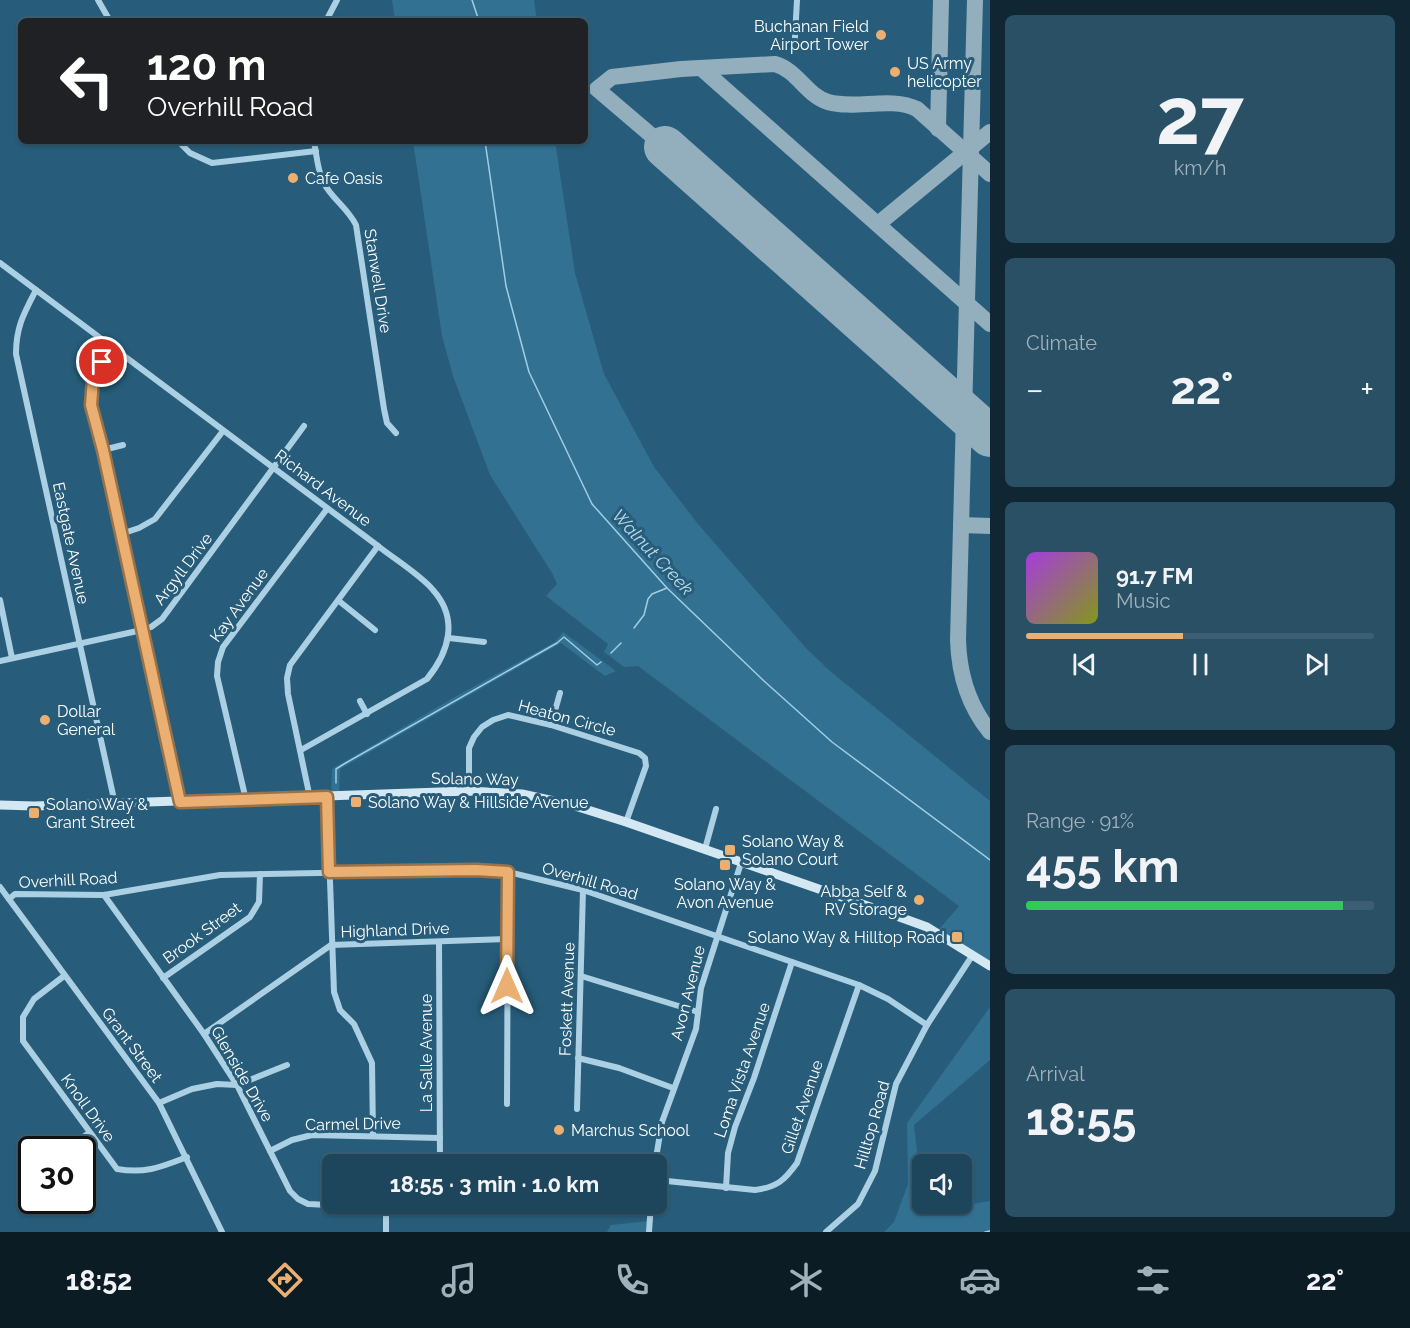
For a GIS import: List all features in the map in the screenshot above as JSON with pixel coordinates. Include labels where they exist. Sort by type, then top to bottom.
[{"type":"street","points":[[98,0],[108,18]]},
{"type":"street","points":[[328,18],[337,0]]},
{"type":"street","points":[[795,37],[797,0]]},
{"type":"street","points":[[180,144],[190,153],[212,163],[315,151]]},
{"type":"street","name":"Stanwell Drive","points":[[314,144],[324,184],[349,213],[356,225],[385,416],[387,423],[396,433]]},
{"type":"street","name":"Richard Avenue","points":[[0,263],[378,546],[433,590],[445,609],[448,638],[440,664],[427,679],[302,750]]},
{"type":"street","name":"Eastgate Avenue","points":[[36,290],[18,323],[16,354],[115,804]]},
{"type":"street","points":[[111,345],[93,379],[91,405],[103,450],[180,802]]},
{"type":"street","name":"Argyll Drive","points":[[0,661],[142,630],[162,619],[304,426]]},
{"type":"street","points":[[121,534],[140,528],[155,519],[223,431]]},
{"type":"street","points":[[103,450],[123,445]]},
{"type":"street","name":"Kay Avenue","points":[[246,800],[217,676],[218,662],[223,646],[327,509]]},
{"type":"street","points":[[310,798],[302,750],[288,694],[287,678],[290,665],[378,546]]},
{"type":"street","points":[[0,600],[12,658]]},
{"type":"street","points":[[339,601],[375,630]]},
{"type":"street","points":[[448,638],[484,642]]},
{"type":"street","points":[[551,725],[560,693]]},
{"type":"street","points":[[360,701],[367,714]]},
{"type":"street","name":"Heaton Circle","points":[[469,791],[469,748],[482,727],[508,715],[551,725],[639,753],[645,758],[646,766],[626,822]]},
{"type":"street","name":"Solano Way","points":[[0,805],[115,804],[469,791],[522,794],[572,805],[626,822],[927,927],[990,966]]},
{"type":"street","points":[[327,797],[334,993],[340,1010],[354,1024],[372,1063],[374,1135]]},
{"type":"street","points":[[705,849],[716,808]]},
{"type":"street","name":"Avon Avenue","points":[[657,1154],[662,1122],[696,1029],[701,988],[741,863]]},
{"type":"street","name":"Overhill Road","points":[[9,899],[15,894],[104,895],[220,874],[476,870],[508,872],[583,890],[859,985],[888,999],[927,1025]]},
{"type":"street","points":[[507,1104],[508,872]]},
{"type":"street","name":"Brook Street","points":[[163,978],[250,917],[259,902],[260,874]]},
{"type":"street","name":"Grant Street","points":[[0,887],[159,1103],[222,1232]]},
{"type":"street","name":"Foskett Avenue","points":[[577,1109],[583,890]]},
{"type":"street","name":"Glenside Drive","points":[[104,895],[204,1034],[237,1085],[290,1191],[298,1200],[308,1204],[322,1205]]},
{"type":"street","name":"Highland Drive","points":[[204,1034],[331,945],[507,939]]},
{"type":"street","name":"La Salle Avenue","points":[[439,942],[440,1154]]},
{"type":"street","name":"Hilltop Road","points":[[826,1232],[858,1204],[875,1171],[896,1084],[927,1025],[972,956]]},
{"type":"street","name":"Loma Vista Avenue","points":[[726,1188],[728,1153],[735,1127],[754,1078],[792,962]]},
{"type":"street","name":"Knoll Drive","points":[[64,976],[34,999],[23,1017],[23,1041],[117,1169],[134,1172],[152,1170],[187,1157]]},
{"type":"street","points":[[581,976],[698,1012]]},
{"type":"street","name":"Gillet Avenue","points":[[667,1181],[755,1190],[770,1188],[785,1179],[797,1163],[859,985]]},
{"type":"street","points":[[578,1058],[619,1068],[673,1088]]},
{"type":"street","points":[[159,1103],[192,1089],[216,1084],[237,1085],[287,1065]]},
{"type":"street","points":[[84,1136],[89,1132]]},
{"type":"street","name":"Carmel Drive","points":[[270,1151],[292,1140],[312,1135],[440,1138]]},
{"type":"street","points":[[386,1214],[386,1232]]},
{"type":"street","points":[[649,1232],[650,1214]]},
{"type":"shaded area","points":[[392,0],[534,0],[537,18],[395,18]]},
{"type":"shaded area","points":[[413,144],[555,144],[575,273],[604,374],[654,467],[698,524],[805,647],[830,671],[990,801],[990,966],[936,933],[959,906],[638,666],[624,667],[604,652],[608,644],[546,596],[557,584],[490,475],[453,376],[442,336]]},
{"type":"shaded area","points":[[563,632],[616,671],[605,676],[561,643],[340,769],[339,797],[331,797],[332,769],[453,698],[555,642]]},
{"type":"shaded area","points":[[990,1007],[990,1060],[914,1125],[917,1154],[912,1154],[912,1214],[972,1214],[972,1204],[990,1201],[990,1232],[884,1232],[894,1222],[908,1184],[907,1123]]},
{"type":"shaded area","points":[[650,1221],[649,1232],[607,1232],[611,1225]]},
{"type":"waterway","name":"Walnut Creek","points":[[472,0],[478,18]]},
{"type":"waterway","name":"Walnut Creek","points":[[485,144],[506,286],[529,372],[592,504],[667,588],[764,681],[832,742],[990,860]]},
{"type":"waterway","points":[[634,628],[644,615],[648,599],[652,594],[667,588]]},
{"type":"waterway","points":[[336,783],[336,769],[564,637],[597,665],[601,662]]},
{"type":"waterway","points":[[611,653],[621,643]]},
{"type":"waterway","points":[[985,1232],[990,1231]]},
{"type":"taxiway","points":[[938,129],[941,0]]},
{"type":"taxiway","points":[[975,0],[958,640],[960,665],[966,689],[982,722],[990,732]]},
{"type":"taxiway","points":[[665,147],[597,89],[612,77],[681,69],[775,64],[790,72],[814,94],[828,102],[850,105],[884,103],[907,105],[917,109],[990,174]]},
{"type":"taxiway","points":[[701,68],[990,324]]},
{"type":"taxiway","points":[[878,224],[990,132]]},
{"type":"taxiway","points":[[961,525],[990,526]]},
{"type":"runway","points":[[665,147],[990,436]]},
{"type":"place","name":"Buchanan Field Airport Tower","points":[[881,35]]},
{"type":"place","name":"US Army helicopter","points":[[895,72]]},
{"type":"place","name":"Cafe Oasis","points":[[293,178]]},
{"type":"place","name":"Dollar General","points":[[45,720]]},
{"type":"place","name":"Solano Way & Hillside Avenue","points":[[356,802]]},
{"type":"place","name":"Solano Way & Grant Street","points":[[34,813]]},
{"type":"place","name":"Solano Way & Solano Court","points":[[730,850]]},
{"type":"place","name":"Solano Way & Avon Avenue","points":[[725,865]]},
{"type":"place","name":"Abba Self & RV Storage","points":[[919,900]]},
{"type":"place","name":"Solano Way & Hilltop Road","points":[[957,937]]},
{"type":"place","name":"Marchus School","points":[[559,1130]]},
{"type":"route","points":[[102,362],[93,379],[91,405],[103,450],[180,802],[327,797],[329,872],[476,870],[508,872],[507,986]]}]
